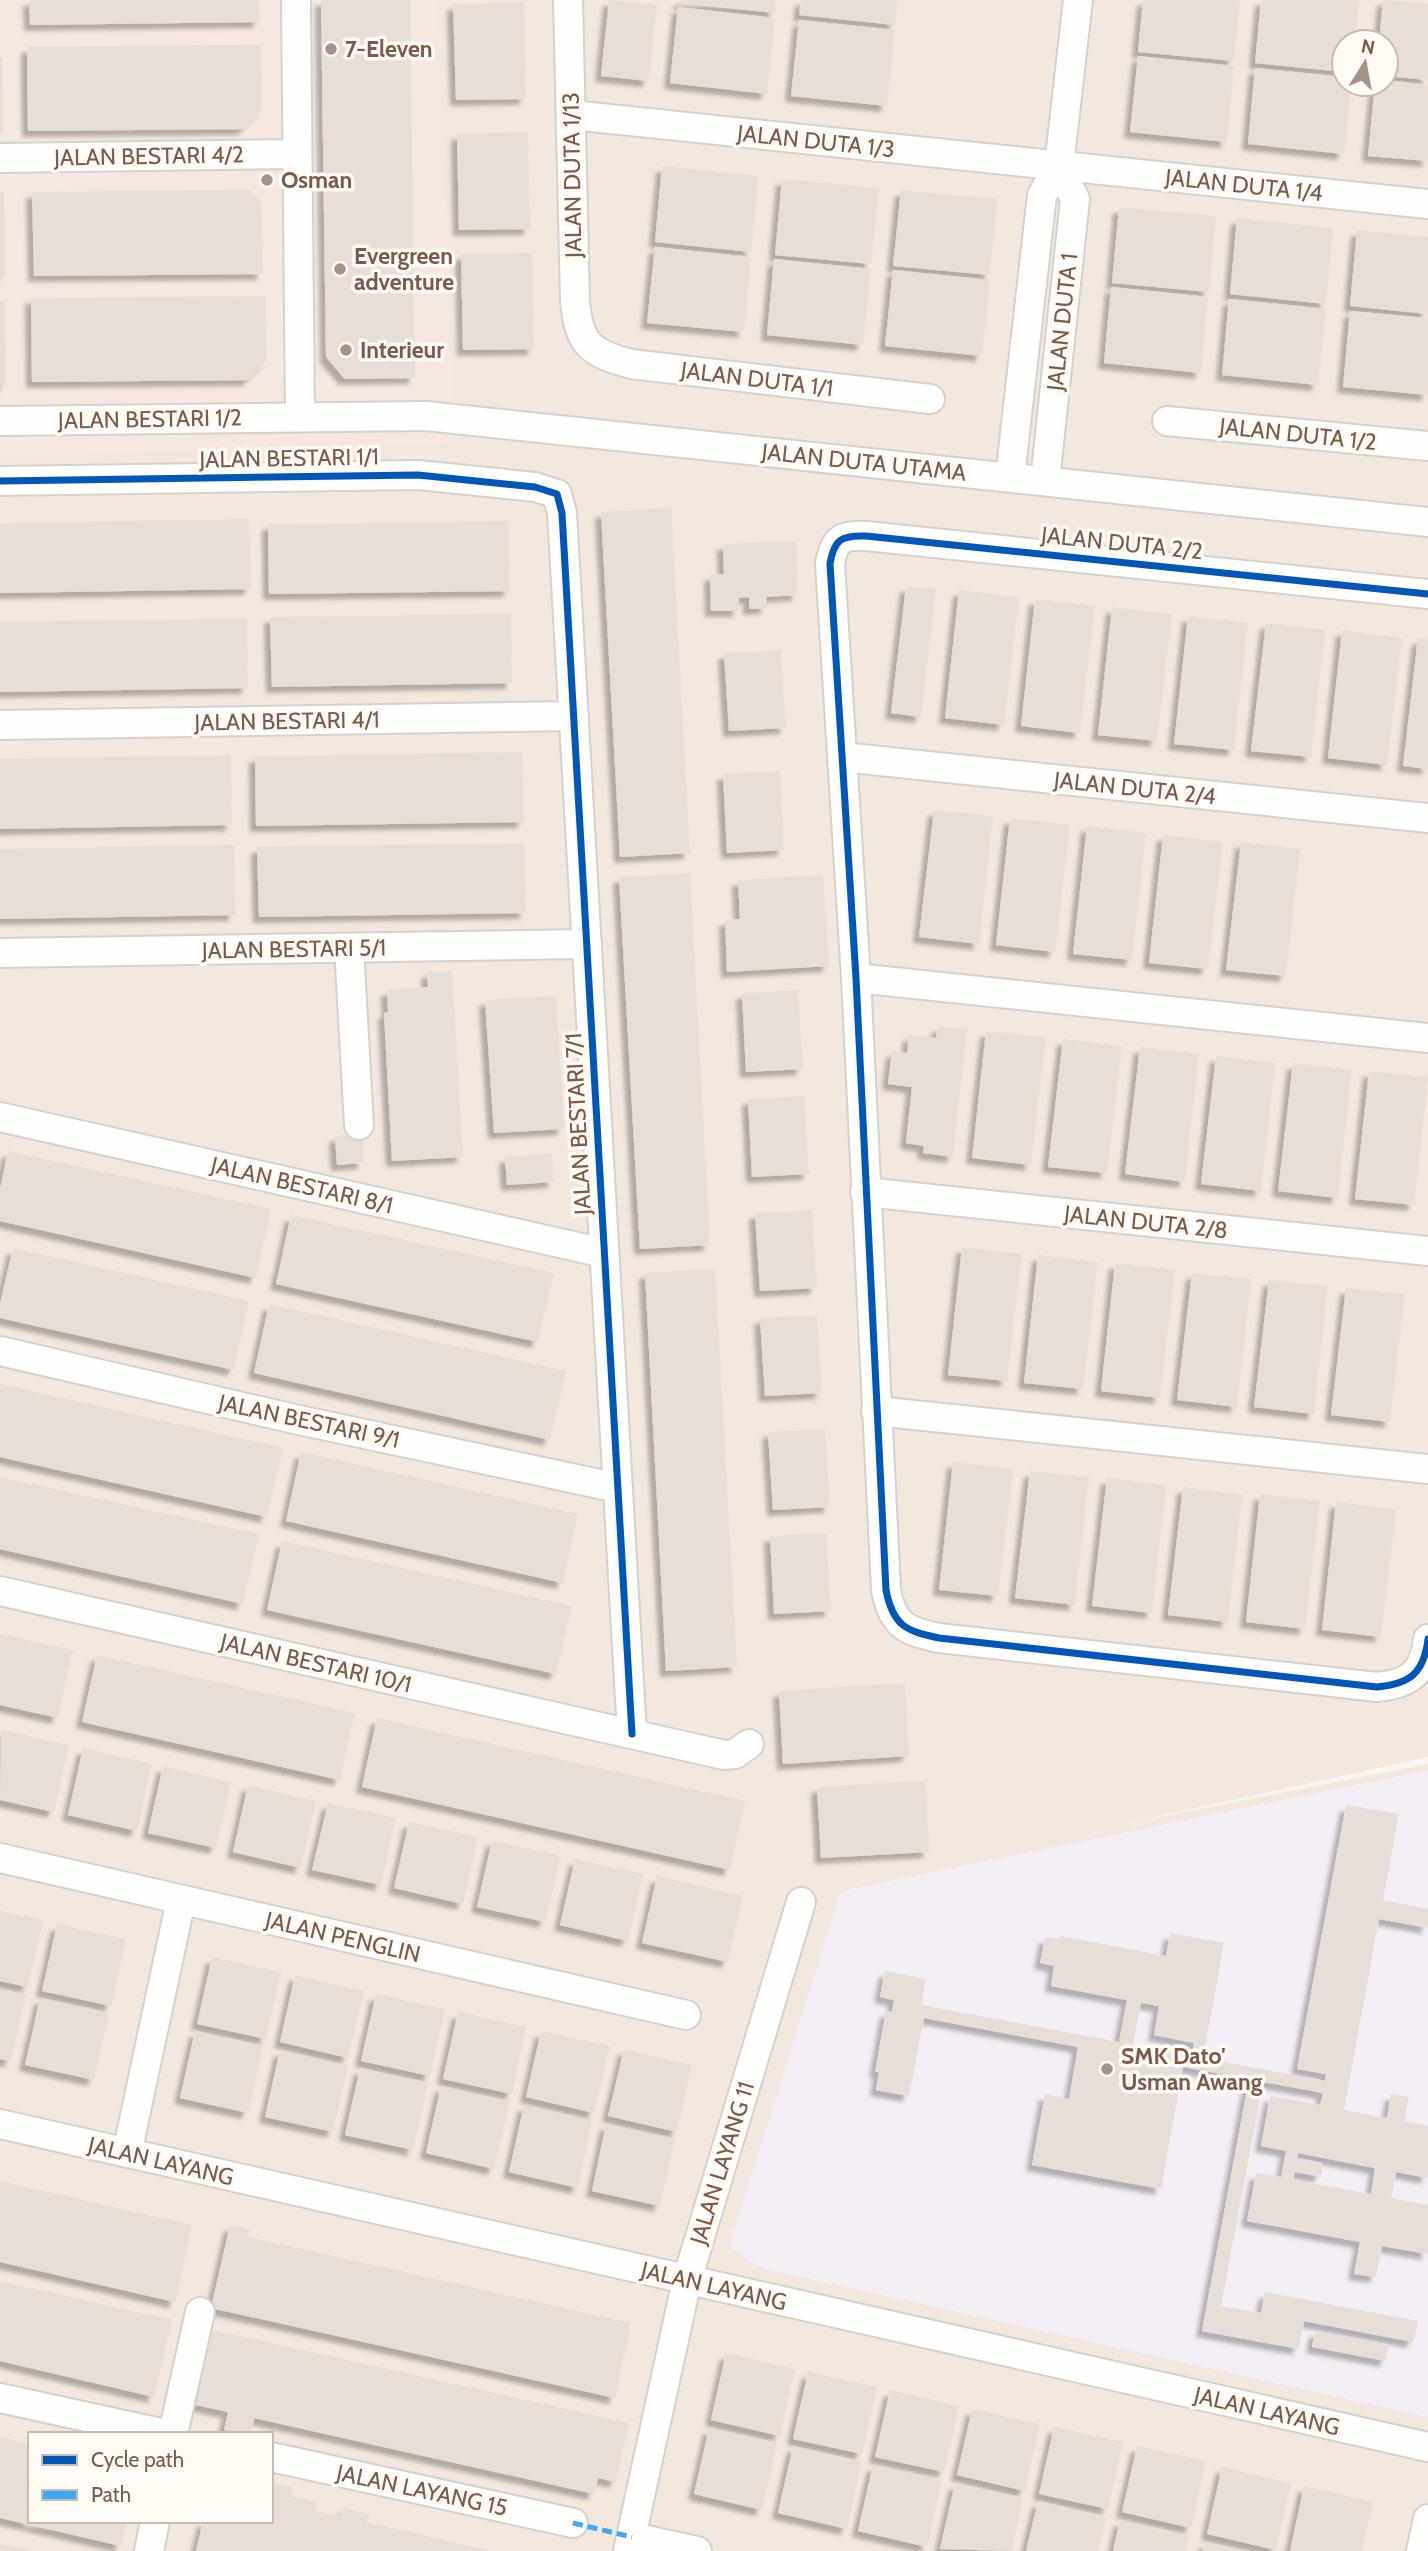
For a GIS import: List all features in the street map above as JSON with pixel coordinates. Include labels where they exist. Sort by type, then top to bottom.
[{"type":"street","points":[[296,0],[300,417]]},
{"type":"street","name":"JALAN DUTA 1/13","points":[[568,0],[575,301],[577,327],[588,347]]},
{"type":"street","name":"JALAN DUTA 1","points":[[1010,477],[1042,195],[1059,166],[1078,0]]},
{"type":"street","name":"JALAN DUTA 1/3","points":[[572,115],[1059,166]]},
{"type":"street","name":"JALAN BESTARI 4/2","points":[[0,158],[298,154]]},
{"type":"street","name":"JALAN DUTA 1","points":[[1045,481],[1075,198],[1059,166]]},
{"type":"street","name":"JALAN DUTA 1/4","points":[[1059,166],[1428,204]]},
{"type":"street","name":"JALAN DUTA 1/1","points":[[588,347],[606,357],[631,364],[930,399]]},
{"type":"street","name":"JALAN DUTA UTAMA","points":[[300,417],[426,416],[1428,522]]},
{"type":"street","name":"JALAN BESTARI 1/2","points":[[0,421],[300,417]]},
{"type":"street","name":"JALAN DUTA 1/2","points":[[1167,421],[1428,446]]},
{"type":"street","name":"JALAN BESTARI 1/1","points":[[0,481],[418,475],[547,489],[557,494],[562,513]]},
{"type":"street","name":"JALAN BESTARI 7/1","points":[[562,513],[632,1734]]},
{"type":"street","name":"JALAN DUTA 2/2","points":[[842,757],[830,564],[832,551],[838,541],[851,536],[1428,594]]},
{"type":"street","name":"JALAN BESTARI 4/1","points":[[0,724],[574,716]]},
{"type":"street","points":[[842,757],[888,1599],[889,1608],[898,1623],[916,1633],[939,1638],[1377,1687],[1408,1680],[1419,1669],[1426,1656],[1428,1639]]},
{"type":"street","name":"JALAN DUTA 2/4","points":[[842,757],[1428,818]]},
{"type":"street","name":"JALAN BESTARI 5/1","points":[[0,953],[587,944]]},
{"type":"street","points":[[349,948],[359,1125]]},
{"type":"street","points":[[856,978],[1428,1038]]},
{"type":"street","name":"JALAN BESTARI 8/1","points":[[0,1117],[604,1253]]},
{"type":"street","name":"JALAN DUTA 2/8","points":[[865,1192],[1428,1251]]},
{"type":"street","name":"JALAN BESTARI 9/1","points":[[0,1351],[299,1420],[618,1488]]},
{"type":"street","points":[[876,1411],[1428,1469]]},
{"type":"street","name":"JALAN BESTARI 10/1","points":[[0,1591],[724,1755],[735,1754],[749,1744]]},
{"type":"street","name":"JALAN PENGLIN","points":[[0,1858],[686,2015]]},
{"type":"street","points":[[127,2153],[181,1900]]},
{"type":"street","name":"JALAN LAYANG 11","points":[[630,2544],[687,2280],[801,1902]]},
{"type":"street","name":"JALAN LAYANG","points":[[0,2124],[1428,2447]]},
{"type":"street","points":[[173,2432],[200,2312]]},
{"type":"street","points":[[0,2398],[156,2432]]},
{"type":"street","name":"JALAN LAYANG 15","points":[[273,2457],[573,2524]]},
{"type":"street","points":[[1421,2551],[1428,2519]]},
{"type":"street","points":[[149,2551],[155,2523]]},
{"type":"street","points":[[630,2544],[697,2551]]},
{"type":"shaded area","points":[[0,0],[1428,0],[1428,1757],[1118,1825],[1428,1764],[1428,2551],[0,2551]]},
{"type":"shaded area","points":[[0,0],[436,0],[455,443],[0,456]]},
{"type":"shaded area","name":"SMK Dato' Usman Awang","points":[[1428,1770],[1428,2417],[761,2268],[729,2247],[841,1891]]},
{"type":"building","points":[[29,0],[259,0],[260,22],[30,25]]},
{"type":"building","points":[[321,0],[410,0],[415,378],[345,379],[326,357]]},
{"type":"building","points":[[609,0],[657,5],[649,81],[601,76]]},
{"type":"building","points":[[679,0],[776,0],[775,13],[678,3]]},
{"type":"building","points":[[801,0],[898,0],[895,25],[799,15]]},
{"type":"building","points":[[1143,0],[1240,0],[1234,61],[1138,52]]},
{"type":"building","points":[[1261,0],[1359,0],[1356,28],[1330,28],[1330,71],[1255,63]]},
{"type":"building","points":[[1383,0],[1428,3],[1428,80],[1400,77],[1400,28],[1380,28]]},
{"type":"building","points":[[524,2],[526,99],[456,100],[453,4]]},
{"type":"building","points":[[678,7],[775,18],[767,94],[670,83]]},
{"type":"building","points":[[799,20],[895,30],[887,106],[791,96]]},
{"type":"building","points":[[261,45],[262,109],[244,129],[28,131],[27,47]]},
{"type":"building","points":[[1138,56],[1234,66],[1227,142],[1130,132]]},
{"type":"building","points":[[0,57],[3,132],[0,133]]},
{"type":"building","points":[[1255,68],[1330,76],[1330,98],[1350,98],[1344,154],[1248,144]]},
{"type":"building","points":[[1400,82],[1428,85],[1428,161],[1368,156],[1374,98],[1400,98]]},
{"type":"building","points":[[528,132],[530,229],[459,230],[457,134]]},
{"type":"building","points":[[662,166],[759,176],[751,252],[655,242]]},
{"type":"building","points":[[782,179],[879,188],[871,264],[775,255]]},
{"type":"building","points":[[249,190],[262,203],[263,274],[34,276],[32,192]]},
{"type":"building","points":[[901,190],[997,199],[990,275],[893,266]]},
{"type":"building","points":[[0,192],[4,192],[5,276],[0,276]]},
{"type":"building","points":[[1119,207],[1216,216],[1209,292],[1112,283]]},
{"type":"building","points":[[1237,218],[1333,228],[1326,304],[1230,294]]},
{"type":"building","points":[[1357,230],[1428,237],[1428,314],[1350,306]]},
{"type":"building","points":[[655,247],[751,257],[744,332],[647,323]]},
{"type":"building","points":[[532,253],[534,349],[463,350],[461,254]]},
{"type":"building","points":[[774,259],[871,269],[863,345],[767,335]]},
{"type":"building","points":[[893,270],[990,280],[982,356],[885,346]]},
{"type":"building","points":[[1111,287],[1208,297],[1201,373],[1104,363]]},
{"type":"building","points":[[265,296],[266,361],[248,380],[32,382],[31,298]]},
{"type":"building","points":[[1229,299],[1326,309],[1318,385],[1222,375]]},
{"type":"building","points":[[0,301],[5,301],[6,385],[0,385]]},
{"type":"building","points":[[1350,311],[1428,318],[1428,395],[1343,387]]},
{"type":"building","points":[[671,508],[690,853],[620,857],[601,512]]},
{"type":"building","points":[[249,519],[251,589],[0,593],[0,523]]},
{"type":"building","points":[[508,521],[510,591],[269,594],[268,524]]},
{"type":"building","points":[[796,541],[798,595],[766,597],[767,608],[749,609],[749,597],[739,598],[739,611],[711,611],[710,575],[724,574],[723,544]]},
{"type":"building","points":[[906,586],[936,589],[921,717],[891,713]]},
{"type":"building","points":[[959,590],[1019,597],[1004,725],[945,718]]},
{"type":"building","points":[[1035,599],[1095,606],[1080,733],[1021,726]]},
{"type":"building","points":[[1112,607],[1172,614],[1157,741],[1098,735]]},
{"type":"building","points":[[511,614],[512,683],[272,687],[270,617]]},
{"type":"building","points":[[1188,616],[1248,623],[1234,750],[1174,744]]},
{"type":"building","points":[[247,618],[248,688],[0,692],[0,622]]},
{"type":"building","points":[[1266,623],[1325,630],[1311,757],[1251,751]]},
{"type":"building","points":[[1342,630],[1402,638],[1387,765],[1328,758]]},
{"type":"building","points":[[1418,638],[1428,640],[1428,769],[1403,766]]},
{"type":"building","points":[[781,650],[786,728],[729,731],[724,653]]},
{"type":"building","points":[[522,752],[524,822],[256,826],[255,756]]},
{"type":"building","points":[[231,755],[232,825],[0,829],[0,759]]},
{"type":"building","points":[[780,771],[784,850],[727,853],[723,774]]},
{"type":"building","points":[[934,810],[993,816],[979,944],[919,937]]},
{"type":"building","points":[[1010,818],[1070,825],[1055,952],[996,945]]},
{"type":"building","points":[[1087,826],[1146,833],[1132,960],[1073,954]]},
{"type":"building","points":[[1163,835],[1223,842],[1208,969],[1149,963]]},
{"type":"building","points":[[1241,842],[1300,849],[1286,976],[1226,970]]},
{"type":"building","points":[[524,843],[526,913],[259,917],[257,847]]},
{"type":"building","points":[[234,845],[235,915],[0,919],[0,849]]},
{"type":"building","points":[[690,873],[710,1245],[640,1249],[619,877]]},
{"type":"building","points":[[823,875],[829,966],[727,972],[725,920],[740,919],[738,880]]},
{"type":"building","points":[[452,971],[463,1157],[392,1161],[384,1013],[388,1012],[387,990],[428,987],[427,972]]},
{"type":"building","points":[[798,990],[803,1069],[746,1072],[742,993]]},
{"type":"building","points":[[556,996],[564,1129],[494,1133],[485,1000]]},
{"type":"building","points":[[938,1026],[967,1029],[953,1157],[923,1153],[924,1146],[906,1143],[912,1087],[888,1084],[892,1051],[907,1053],[909,1035],[936,1038]]},
{"type":"building","points":[[986,1031],[1046,1037],[1031,1165],[972,1158]]},
{"type":"building","points":[[1063,1039],[1122,1046],[1107,1173],[1048,1167]]},
{"type":"building","points":[[1140,1047],[1199,1054],[1185,1182],[1125,1174]]},
{"type":"building","points":[[1216,1056],[1275,1063],[1261,1191],[1201,1184]]},
{"type":"building","points":[[1293,1063],[1352,1070],[1338,1198],[1278,1191]]},
{"type":"building","points":[[1369,1071],[1428,1077],[1414,1205],[1355,1199]]},
{"type":"building","points":[[804,1096],[809,1174],[752,1177],[748,1099]]},
{"type":"building","points":[[362,1134],[364,1163],[337,1165],[335,1136]]},
{"type":"building","points":[[8,1151],[271,1209],[256,1278],[0,1221],[0,1189]]},
{"type":"building","points":[[552,1153],[554,1182],[507,1185],[505,1157]]},
{"type":"building","points":[[812,1210],[817,1288],[760,1291],[755,1213]]},
{"type":"building","points":[[291,1215],[554,1273],[538,1342],[276,1284]]},
{"type":"building","points":[[962,1247],[1022,1254],[1007,1381],[948,1375]]},
{"type":"building","points":[[13,1248],[249,1301],[234,1370],[0,1318],[0,1304]]},
{"type":"building","points":[[1038,1255],[1098,1262],[1083,1389],[1024,1383]]},
{"type":"building","points":[[1115,1263],[1175,1270],[1160,1398],[1101,1391]]},
{"type":"building","points":[[715,1269],[737,1667],[666,1671],[645,1273]]},
{"type":"building","points":[[1192,1273],[1251,1279],[1237,1407],[1177,1400]]},
{"type":"building","points":[[1269,1280],[1328,1286],[1314,1414],[1254,1407]]},
{"type":"building","points":[[1346,1288],[1405,1294],[1390,1422],[1331,1415]]},
{"type":"building","points":[[269,1304],[566,1371],[550,1440],[254,1373]]},
{"type":"building","points":[[817,1315],[822,1393],[765,1396],[760,1318]]},
{"type":"building","points":[[0,1384],[283,1448],[267,1517],[0,1457]]},
{"type":"building","points":[[825,1429],[830,1507],[773,1510],[768,1432]]},
{"type":"building","points":[[301,1452],[578,1514],[563,1583],[286,1521]]},
{"type":"building","points":[[953,1462],[1013,1469],[998,1596],[939,1590]]},
{"type":"building","points":[[1030,1471],[1089,1477],[1075,1605],[1015,1598]]},
{"type":"building","points":[[0,1477],[259,1534],[243,1604],[0,1549]]},
{"type":"building","points":[[1107,1478],[1166,1485],[1152,1613],[1092,1606]]},
{"type":"building","points":[[1183,1487],[1242,1495],[1228,1622],[1168,1615]]},
{"type":"building","points":[[1260,1494],[1320,1501],[1305,1629],[1246,1622]]},
{"type":"building","points":[[1336,1502],[1396,1509],[1381,1637],[1322,1630]]},
{"type":"building","points":[[826,1533],[831,1611],[774,1614],[770,1536]]},
{"type":"building","points":[[282,1541],[572,1606],[556,1674],[267,1610]]},
{"type":"building","points":[[0,1634],[73,1650],[58,1718],[0,1705]]},
{"type":"building","points":[[97,1655],[355,1713],[340,1780],[82,1722]]},
{"type":"building","points":[[905,1683],[909,1756],[783,1764],[779,1691]]},
{"type":"building","points":[[377,1718],[745,1801],[730,1870],[362,1787]]},
{"type":"building","points":[[1,1730],[69,1745],[54,1812],[0,1800]]},
{"type":"building","points":[[83,1748],[152,1764],[137,1831],[68,1815]]},
{"type":"building","points":[[163,1766],[231,1782],[216,1848],[148,1833]]},
{"type":"building","points":[[926,1781],[929,1852],[821,1858],[817,1787]]},
{"type":"building","points":[[248,1785],[316,1801],[301,1868],[233,1852]]},
{"type":"building","points":[[328,1803],[396,1818],[381,1885],[312,1870]]},
{"type":"building","points":[[1346,1805],[1399,1814],[1383,1900],[1428,1909],[1428,1928],[1379,1919],[1344,2110],[1387,2118],[1391,2094],[1409,2097],[1404,2121],[1428,2126],[1428,2178],[1396,2172],[1391,2198],[1428,2205],[1428,2254],[1382,2246],[1376,2277],[1354,2274],[1360,2242],[1247,2221],[1256,2173],[1281,2177],[1286,2151],[1261,2146],[1270,2096],[1320,2105],[1323,2093],[1263,2082],[1221,2306],[1261,2313],[1265,2292],[1418,2321],[1413,2342],[1304,2321],[1299,2349],[1202,2331],[1249,2079],[1183,2067],[1161,2189],[1032,2165],[1045,2094],[1069,2099],[1078,2047],[924,2018],[909,2096],[876,2090],[879,2072],[875,2072],[886,2011],[892,2012],[894,2000],[880,1997],[885,1971],[926,1979],[921,2005],[1119,2042],[1127,2000],[1051,1986],[1054,1966],[1040,1963],[1045,1937],[1059,1939],[1060,1936],[1166,1956],[1170,1933],[1224,1943],[1203,2058],[1325,2081],[1326,2074],[1297,2069]],"holes":[[[1141,2003],[1159,2006],[1154,2035],[1194,2043],[1192,2056],[1133,2045]],[[1298,2153],[1375,2168],[1371,2194],[1293,2180],[1295,2172],[1321,2177],[1323,2163],[1297,2158]]]},
{"type":"building","points":[[409,1822],[478,1837],[463,1904],[394,1888]]},
{"type":"building","points":[[492,1840],[561,1856],[545,1922],[477,1907]]},
{"type":"building","points":[[575,1859],[643,1874],[628,1941],[560,1925]]},
{"type":"building","points":[[657,1876],[743,1896],[728,1962],[642,1943]]},
{"type":"building","points":[[0,1911],[43,1920],[28,1987],[0,1981]]},
{"type":"building","points":[[57,1924],[126,1939],[111,2006],[42,1991]]},
{"type":"building","points":[[212,1957],[281,1972],[266,2039],[197,2024]]},
{"type":"building","points":[[295,1975],[364,1991],[348,2058],[280,2042]]},
{"type":"building","points":[[0,1989],[26,1995],[11,2061],[0,2059]]},
{"type":"building","points":[[376,1994],[445,2009],[430,2076],[361,2061]]},
{"type":"building","points":[[40,1998],[109,2013],[94,2080],[25,2065]]},
{"type":"building","points":[[458,2012],[526,2027],[512,2094],[443,2079]]},
{"type":"building","points":[[195,2031],[263,2046],[248,2113],[180,2098]]},
{"type":"building","points":[[541,2031],[610,2046],[594,2113],[526,2097]]},
{"type":"building","points":[[624,2049],[692,2065],[677,2132],[608,2116]]},
{"type":"building","points":[[280,2050],[348,2066],[333,2132],[265,2117]]},
{"type":"building","points":[[360,2068],[428,2083],[413,2150],[345,2135]]},
{"type":"building","points":[[441,2086],[510,2102],[494,2169],[426,2153]]},
{"type":"building","points":[[524,2105],[592,2121],[578,2188],[509,2172]]},
{"type":"building","points":[[606,2124],[675,2139],[660,2206],[592,2191]]},
{"type":"building","points":[[0,2181],[192,2225],[175,2302],[0,2262]]},
{"type":"building","points":[[230,2225],[250,2229],[248,2237],[631,2323],[615,2398],[211,2308]]},
{"type":"building","points":[[0,2281],[172,2320],[154,2397],[0,2361]]},
{"type":"building","points":[[208,2329],[629,2423],[616,2482],[598,2478],[594,2494],[254,2418],[251,2432],[224,2430],[228,2412],[191,2404]]},
{"type":"building","points":[[1315,2331],[1389,2345],[1386,2361],[1312,2347]]},
{"type":"building","points":[[726,2353],[795,2369],[780,2436],[711,2420]]},
{"type":"building","points":[[808,2372],[877,2387],[862,2454],[793,2439]]},
{"type":"building","points":[[890,2390],[959,2406],[944,2472],[875,2457]]},
{"type":"building","points":[[972,2409],[1040,2424],[1025,2491],[957,2475]]},
{"type":"building","points":[[1054,2427],[1123,2442],[1108,2509],[1039,2494]]},
{"type":"building","points":[[709,2428],[777,2443],[762,2510],[694,2494]]},
{"type":"building","points":[[0,2437],[28,2444],[28,2523],[127,2523],[121,2546],[0,2518]]},
{"type":"building","points":[[793,2446],[862,2462],[847,2529],[778,2513]]},
{"type":"building","points":[[1137,2446],[1206,2461],[1191,2528],[1122,2512]]},
{"type":"building","points":[[873,2465],[942,2480],[927,2547],[858,2531]]},
{"type":"building","points":[[1222,2467],[1291,2483],[1276,2550],[1207,2534]]},
{"type":"building","points":[[273,2483],[293,2487],[290,2496],[317,2502],[315,2511],[341,2516],[343,2508],[369,2514],[367,2522],[492,2551],[196,2551],[203,2523],[273,2523]]},
{"type":"building","points":[[955,2483],[1023,2498],[1012,2551],[940,2549]]},
{"type":"building","points":[[1304,2486],[1373,2502],[1362,2551],[1290,2551]]},
{"type":"building","points":[[1038,2501],[1106,2517],[1098,2551],[1026,2551]]},
{"type":"building","points":[[1120,2520],[1189,2536],[1185,2551],[1113,2551]]},
{"type":"building","points":[[1205,2542],[1241,2550],[1241,2551],[1203,2551]]},
{"type":"building","points":[[0,2544],[28,2550],[28,2551],[0,2551]]},
{"type":"marked path","points":[[573,2523],[632,2537]]},
{"type":"cycle path","points":[[0,481],[418,475],[535,487],[557,494],[562,513],[632,1734]]},
{"type":"cycle path","points":[[1428,594],[866,536],[851,536],[840,540],[830,564],[856,978],[886,1590],[893,1612],[897,1619],[910,1629],[939,1638],[1377,1687],[1398,1683],[1413,1675],[1423,1660],[1428,1639]]},
{"type":"place","name":"7-Eleven","points":[[331,49]]},
{"type":"place","name":"Osman","points":[[267,180]]},
{"type":"place","name":"Evergreen adventure","points":[[340,269]]},
{"type":"place","name":"Interieur","points":[[346,350]]},
{"type":"place","name":"SMK Dato' Usman Awang","points":[[1107,2069]]}]
